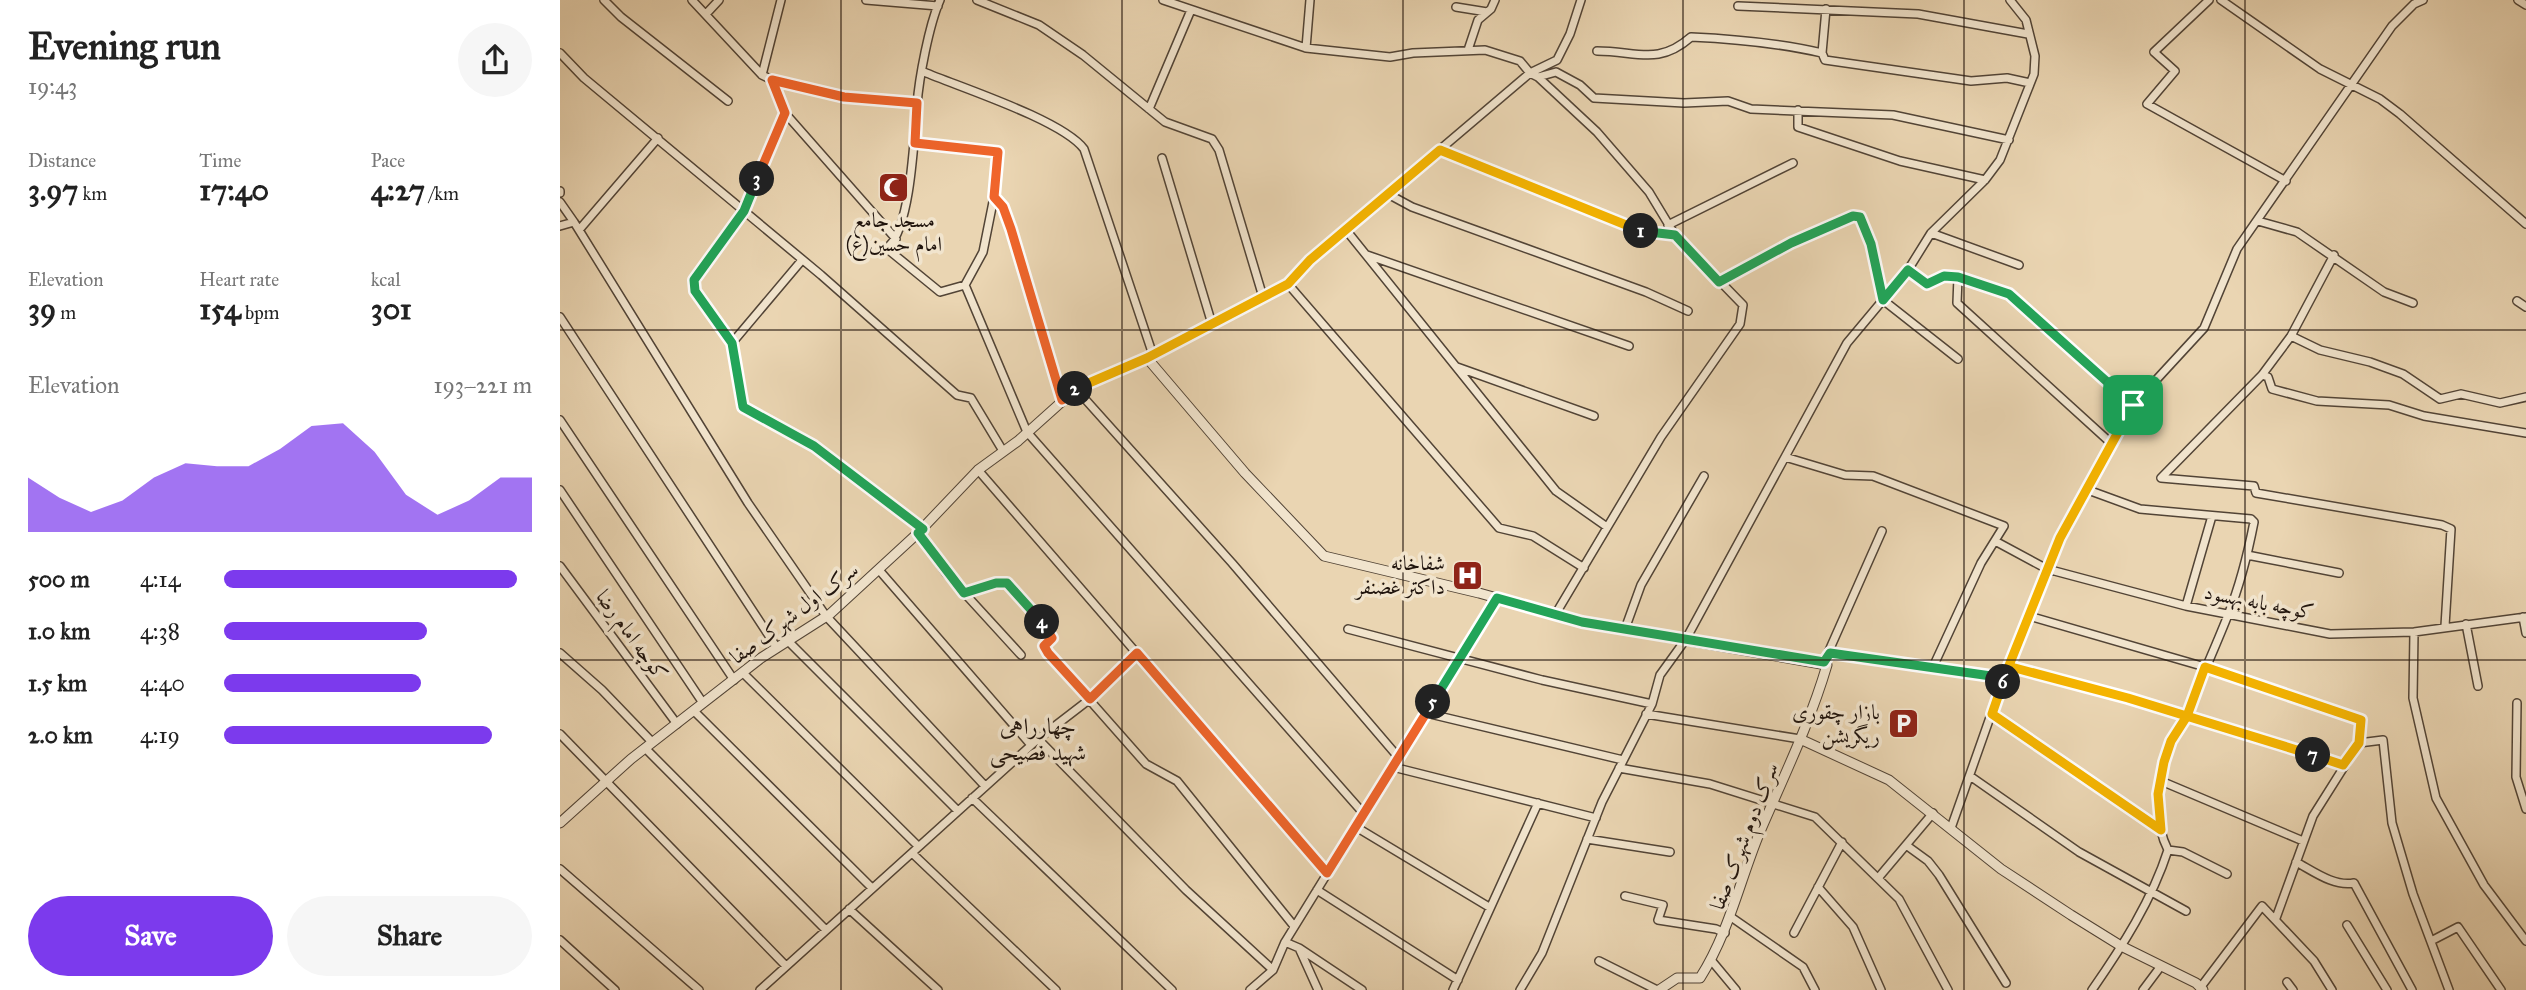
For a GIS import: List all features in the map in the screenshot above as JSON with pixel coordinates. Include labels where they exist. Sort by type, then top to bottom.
[{"type":"street","points":[[604,0],[621,17],[728,101]]},
{"type":"street","points":[[692,0],[762,75],[772,80],[844,97],[917,103]]},
{"type":"street","points":[[706,14],[719,0]]},
{"type":"street","points":[[762,75],[781,0]]},
{"type":"street","points":[[866,0],[939,3],[917,103],[915,143],[896,239],[888,246],[891,252],[940,292],[965,285],[983,252],[994,197],[998,152],[915,143]]},
{"type":"street","points":[[977,0],[1039,25],[1083,55],[1165,122],[1183,131],[1190,129],[1214,142],[1241,218],[1263,297]]},
{"type":"street","points":[[1163,0],[1306,48],[1390,57],[1485,50],[1520,61],[1597,132],[1649,192],[1675,235],[1743,304],[1740,324],[1661,437],[1555,615]]},
{"type":"street","points":[[1306,48],[1310,0]]},
{"type":"street","points":[[1468,50],[1478,20],[1495,0]]},
{"type":"street","points":[[1150,356],[1288,284],[1310,260],[1530,73],[1557,60],[1570,34],[1581,0]]},
{"type":"street","points":[[1520,990],[1542,953],[1596,818],[1653,704],[1660,675],[1686,639],[1847,343],[1908,270],[1931,233],[1984,180],[2000,160],[2034,74],[2035,56],[2026,20],[2010,0]]},
{"type":"street","points":[[2209,0],[2154,52],[2175,71],[2147,104],[2286,181]]},
{"type":"street","points":[[2221,0],[2350,86],[2380,99],[2526,224]]},
{"type":"street","points":[[1951,828],[2006,673],[2060,538],[2133,405],[2204,328],[2237,250],[2392,26],[2414,4],[2423,0]]},
{"type":"street","points":[[2518,0],[2526,5]]},
{"type":"street","points":[[1738,6],[1918,14],[2028,34]]},
{"type":"street","points":[[1456,7],[1487,12]]},
{"type":"street","points":[[1826,9],[1822,53],[1825,60],[1971,81],[2007,79],[2030,83]]},
{"type":"street","points":[[1149,109],[1191,10]]},
{"type":"street","points":[[1597,51],[1661,56],[1676,50],[1691,37],[1788,46],[1822,53]]},
{"type":"street","points":[[560,53],[584,78],[802,260],[957,395],[971,398],[1003,451]]},
{"type":"street","points":[[924,72],[1046,123],[1076,139],[1084,149],[1150,356],[1245,473],[1324,556],[1497,598],[1555,615],[1824,662],[1882,531]]},
{"type":"street","points":[[1538,77],[1556,72],[1580,85],[1594,98],[1684,103],[1728,101],[1751,108],[1894,115],[2009,140]]},
{"type":"street","points":[[772,80],[785,113],[896,239]]},
{"type":"street","points":[[1798,110],[1798,127],[1900,161],[1984,180]]},
{"type":"street","points":[[785,113],[744,211],[694,280],[695,291],[732,343],[745,410],[814,446],[920,531],[964,593],[1021,655]]},
{"type":"street","points":[[579,230],[658,138]]},
{"type":"street","points":[[1440,150],[1645,233],[1675,235]]},
{"type":"street","points":[[1162,158],[1212,324]]},
{"type":"street","points":[[1668,225],[1793,163]]},
{"type":"street","points":[[1388,194],[1412,207],[1646,292],[1688,311]]},
{"type":"street","points":[[994,197],[1003,207],[1011,229],[1062,400]]},
{"type":"street","points":[[560,202],[671,375],[748,503],[826,616],[985,786]]},
{"type":"street","points":[[1719,282],[1791,243],[1853,216],[1860,217],[1871,244],[1883,300],[1958,359]]},
{"type":"street","points":[[560,226],[574,222]]},
{"type":"street","points":[[2258,222],[2297,232],[2384,292],[2413,303]]},
{"type":"street","points":[[1346,230],[1556,491],[1607,527]]},
{"type":"street","points":[[1931,233],[2019,265]]},
{"type":"street","points":[[1367,255],[1629,346]]},
{"type":"street","points":[[2334,255],[2291,336],[2262,375],[2161,478],[2254,486],[2256,494],[2442,525],[2451,530],[2445,626]]},
{"type":"street","points":[[732,343],[802,260]]},
{"type":"street","points":[[1908,270],[1927,284],[1944,276],[1958,277],[2009,294],[2133,405]]},
{"type":"street","points":[[1958,277],[1957,303],[2112,444]]},
{"type":"street","points":[[1288,284],[1499,528],[1532,536],[1584,568]]},
{"type":"street","points":[[965,285],[1027,432],[1364,814]]},
{"type":"street","points":[[2517,301],[2526,307]]},
{"type":"street","points":[[560,317],[777,648]]},
{"type":"street","points":[[2291,336],[2319,350],[2370,362],[2403,374],[2440,399],[2461,394],[2500,403],[2526,397]]},
{"type":"street","name":"سرک اول شهرک صفا","points":[[560,823],[649,745],[777,648],[826,616],[920,531],[978,470],[1027,432],[1062,400],[1076,389],[1150,356]]},
{"type":"street","points":[[1457,367],[1594,416]]},
{"type":"street","points":[[2262,375],[2268,377],[2272,389],[2317,401],[2389,405],[2424,416],[2526,433]]},
{"type":"street","points":[[1076,389],[1232,564],[1399,758]]},
{"type":"street","points":[[560,420],[734,680]]},
{"type":"street","points":[[1785,457],[1845,475],[1873,476],[2004,526],[1981,563],[1933,667]]},
{"type":"street","points":[[978,470],[1327,873]]},
{"type":"street","points":[[1625,629],[1641,585],[1704,476]]},
{"type":"street","points":[[560,490],[703,703]]},
{"type":"street","points":[[2088,490],[2140,509],[2253,520],[2247,555],[2228,613],[2187,716],[2171,741],[2158,794],[2161,830],[2168,850],[2151,892],[2121,946],[2092,990]]},
{"type":"street","points":[[2186,606],[2212,516]]},
{"type":"street","name":"کوچه بابه بهسود","points":[[1995,541],[2048,569],[2186,606],[2330,634],[2414,632],[2524,617]]},
{"type":"street","points":[[2247,555],[2339,573]]},
{"type":"street","name":"کوچه امام رضا","points":[[560,566],[677,724]]},
{"type":"street","points":[[879,570],[1031,745]]},
{"type":"street","points":[[964,593],[996,583],[1007,583],[1050,633],[1052,638],[1044,646],[1048,653],[1146,764],[1177,781],[1294,926]]},
{"type":"street","points":[[1250,990],[1273,970],[1294,926],[1426,713],[1462,660],[1497,598]]},
{"type":"street","points":[[2029,616],[2205,667],[2361,720],[2359,743],[2343,765],[2303,841],[2276,918]]},
{"type":"street","points":[[2524,617],[2526,633]]},
{"type":"street","points":[[2466,624],[2478,686]]},
{"type":"street","points":[[1348,629],[1462,660],[1653,704]]},
{"type":"street","points":[[2414,632],[2413,698],[2436,798],[2484,885],[2526,941]]},
{"type":"street","points":[[788,640],[958,811]]},
{"type":"street","points":[[560,653],[602,690],[649,745],[827,930]]},
{"type":"street","points":[[760,990],[1031,745],[1090,699],[1137,653]]},
{"type":"street","points":[[1830,653],[1998,677],[2015,668],[2187,716],[2343,765]]},
{"type":"street","name":"سرک دوم شهرک صفا","points":[[1658,990],[1676,978],[1700,978],[1725,933],[1822,684],[1827,665],[1824,662]]},
{"type":"street","points":[[743,673],[918,846]]},
{"type":"street","points":[[2517,704],[2516,777],[2526,809]]},
{"type":"street","points":[[694,711],[872,888]]},
{"type":"street","points":[[1426,713],[1623,760]]},
{"type":"street","points":[[1646,714],[1800,739],[1889,780],[2001,869],[2121,946],[2202,989],[2262,906],[2314,961],[2332,990]]},
{"type":"street","points":[[1992,714],[2161,830]]},
{"type":"street","points":[[560,734],[786,966]]},
{"type":"street","points":[[1038,739],[1186,890],[1273,970]]},
{"type":"street","points":[[2359,743],[2383,740],[2392,824],[2413,894],[2449,988],[2440,990]]},
{"type":"street","points":[[1393,767],[1596,818]]},
{"type":"street","points":[[1619,768],[1710,784],[1815,817],[1879,877],[1912,919],[1948,990]]},
{"type":"street","points":[[1970,776],[2079,852],[2186,911]]},
{"type":"street","points":[[2161,781],[2303,841]]},
{"type":"street","points":[[972,798],[1172,990]]},
{"type":"street","points":[[1453,990],[1538,803]]},
{"type":"street","points":[[1879,877],[1933,813]]},
{"type":"street","points":[[1356,827],[1489,908]]},
{"type":"street","points":[[1587,839],[1670,852]]},
{"type":"street","points":[[1794,933],[1842,842]]},
{"type":"street","points":[[1906,845],[1928,861],[1939,875],[2006,983]]},
{"type":"street","points":[[2168,850],[2183,852],[2227,874]]},
{"type":"street","points":[[912,853],[1056,990]]},
{"type":"street","points":[[2295,862],[2326,878],[2346,885],[2354,883],[2412,990]]},
{"type":"street","points":[[560,869],[699,990]]},
{"type":"street","points":[[1818,887],[1853,927],[1881,990]]},
{"type":"street","points":[[1317,890],[1458,980]]},
{"type":"street","points":[[1625,896],[1663,905],[1658,920],[1716,929],[1725,933]]},
{"type":"street","points":[[849,909],[938,990]]},
{"type":"street","points":[[1731,917],[1803,967],[1815,990]]},
{"type":"street","points":[[2347,925],[2387,990]]},
{"type":"street","points":[[2431,941],[2458,927],[2501,990]]},
{"type":"street","points":[[560,940],[615,990]]},
{"type":"street","points":[[1285,942],[1299,948],[1362,990]]},
{"type":"street","points":[[1299,948],[1318,990]]},
{"type":"street","points":[[1711,960],[1736,990]]},
{"type":"street","points":[[1599,961],[1658,990]]},
{"type":"street","points":[[2143,990],[2161,965]]},
{"type":"street","points":[[2287,982],[2293,990]]},
{"type":"place","name":"مسجد جامع امام حسین(ع)","points":[[894,188]]},
{"type":"place","name":"شفاخانه داکتر غضنفر","points":[[1468,575]]},
{"type":"place","name":"بازار چقوری ریگریشن","points":[[1903,724]]},
{"type":"district","name":"چهارراهی شهید فصیحی","points":[[1038,739]]},
{"type":"route","points":[[2133,405],[2009,294],[1958,277],[1944,276],[1927,284],[1908,270],[1883,300],[1871,244],[1860,217],[1853,216],[1791,243],[1719,282],[1675,235],[1645,233],[1440,150],[1310,260],[1288,284],[1147,358],[1076,389],[1062,400],[1011,229],[1003,207],[994,197],[1000,157],[998,152],[993,149],[915,143],[917,103],[812,92],[772,80],[785,113],[744,211],[694,280],[695,291],[732,343],[745,410],[774,422],[814,446],[923,529],[918,533],[946,573],[964,593],[996,583],[1007,583],[1050,633],[1052,638],[1044,646],[1048,653],[1090,699],[1137,653],[1327,873],[1462,660],[1497,598],[1582,622],[1824,662],[1830,653],[1998,677],[2006,673],[1992,714],[2161,830],[2158,794],[2164,762],[2171,741],[2187,716],[2205,667],[2361,720],[2359,743],[2343,765],[2267,740],[2187,716],[2128,698],[2015,668],[2006,673],[2060,538],[2133,405]]}]
